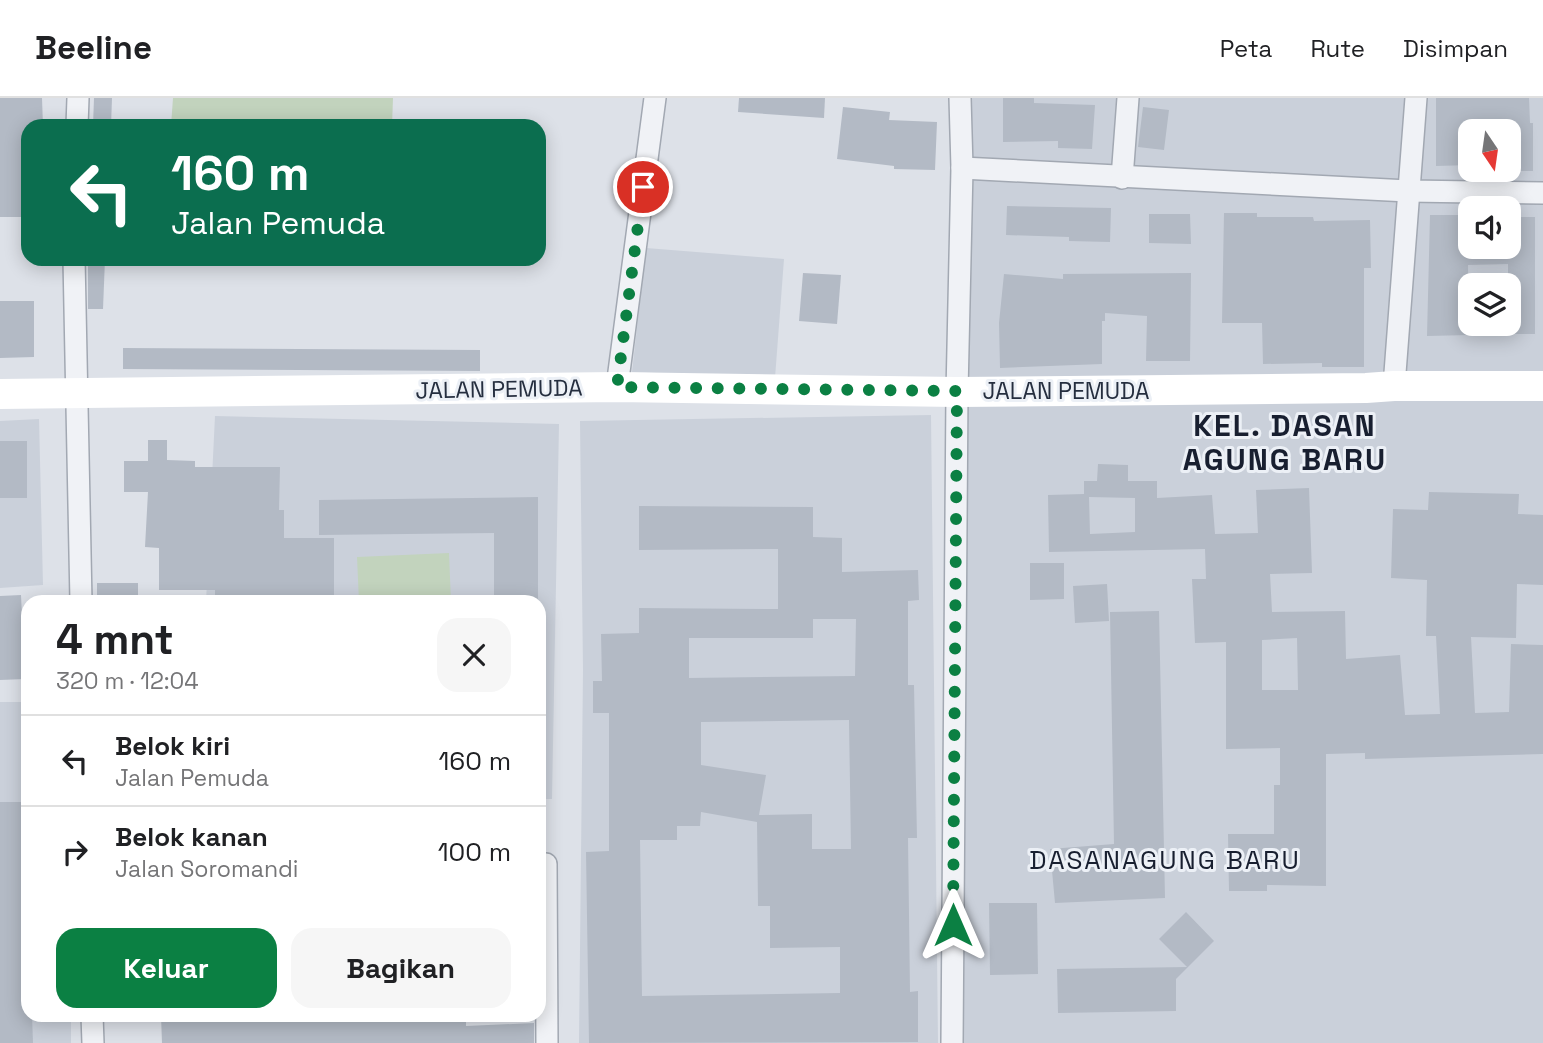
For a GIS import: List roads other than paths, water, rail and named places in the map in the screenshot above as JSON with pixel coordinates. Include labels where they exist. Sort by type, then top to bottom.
[{"type":"street","points":[[77,119],[78,98]]},
{"type":"street","points":[[617,387],[656,98]]},
{"type":"street","points":[[952,1043],[957,391],[962,169],[960,98]]},
{"type":"street","points":[[1122,178],[1128,98]]},
{"type":"street","points":[[1394,386],[1416,98]]},
{"type":"street","points":[[962,169],[1408,191],[1543,193]]},
{"type":"street","points":[[74,266],[81,595]]},
{"type":"street","name":"JALAN PEMUDA","points":[[0,394],[617,387],[957,391],[1543,386]]},
{"type":"street","points":[[546,864],[547,1043]]},
{"type":"street","points":[[92,1022],[93,1043]]},
{"type":"district","name":"KEL. DASAN AGUNG BARU","points":[[1285,443]]},
{"type":"district","name":"DASANAGUNG BARU","points":[[1165,860]]}]
